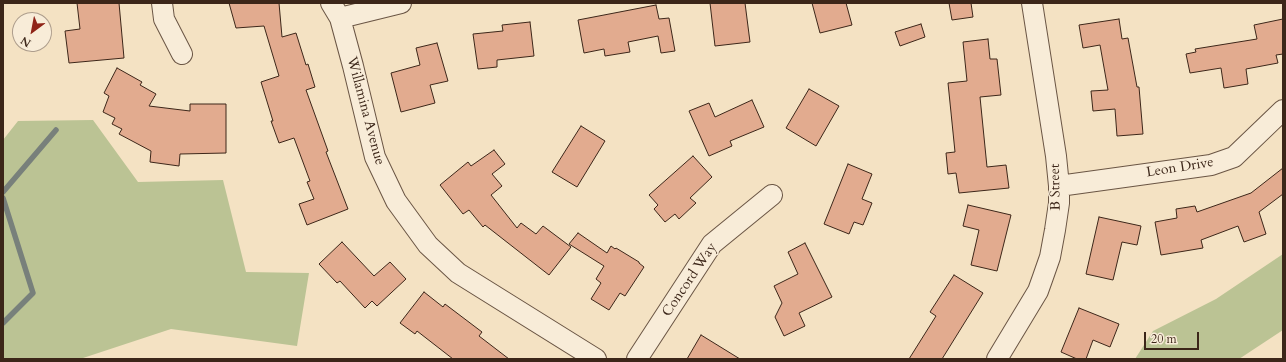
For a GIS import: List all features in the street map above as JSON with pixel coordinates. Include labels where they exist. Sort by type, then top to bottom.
[{"type":"street","points":[[162,3],[164,18],[182,54]]},
{"type":"street","points":[[335,10],[401,3]]},
{"type":"street","name":"B Street","points":[[1001,358],[1038,291],[1050,257],[1059,204],[1056,156],[1032,3]]},
{"type":"street","name":"Willamina Avenue","points":[[335,10],[353,66],[375,157],[396,202],[428,245],[458,273],[596,359]]},
{"type":"street","name":"Leon Drive","points":[[1059,186],[1211,165],[1234,157],[1283,110]]},
{"type":"street","name":"Concord Way","points":[[637,359],[712,244],[772,195]]},
{"type":"green space","points":[[93,120],[138,182],[223,180],[246,272],[309,273],[297,346],[171,329],[80,359],[3,359],[3,140],[18,121]]},
{"type":"green space","points":[[1283,254],[1283,330],[1239,359],[1135,359],[1153,331],[1216,299]]},
{"type":"building","points":[[77,3],[119,3],[124,58],[69,63],[65,31],[80,29]]},
{"type":"building","points":[[229,3],[279,3],[282,37],[296,33],[306,65],[308,64],[315,87],[306,90],[328,151],[326,152],[348,209],[307,225],[299,204],[314,199],[307,182],[310,181],[294,138],[279,143],[271,121],[273,121],[261,82],[279,76],[264,26],[236,28]]},
{"type":"building","points":[[710,3],[745,3],[750,42],[715,46]]},
{"type":"building","points":[[812,3],[846,3],[852,25],[820,33]]},
{"type":"building","points":[[949,3],[971,3],[973,17],[952,20]]},
{"type":"building","points":[[656,5],[659,19],[669,18],[675,51],[661,53],[658,36],[628,42],[630,52],[605,56],[604,49],[584,53],[578,20]]},
{"type":"building","points":[[1119,19],[1122,39],[1128,38],[1137,87],[1139,87],[1143,134],[1117,136],[1115,109],[1093,111],[1091,91],[1108,90],[1100,45],[1083,48],[1079,25]]},
{"type":"building","points":[[1283,19],[1283,54],[1276,55],[1278,63],[1246,69],[1248,84],[1224,88],[1221,68],[1190,73],[1186,54],[1196,52],[1195,49],[1257,39],[1254,25]]},
{"type":"building","points":[[530,22],[534,56],[497,60],[497,67],[478,69],[473,34],[503,31],[502,25]]},
{"type":"building","points":[[921,24],[925,37],[900,46],[895,32]]},
{"type":"building","points":[[988,39],[990,59],[997,59],[1001,95],[980,97],[987,167],[1006,165],[1009,188],[959,193],[956,173],[948,174],[946,153],[955,152],[948,83],[967,81],[963,42]]},
{"type":"building","points":[[437,43],[448,81],[430,85],[435,103],[401,112],[391,73],[420,65],[416,48]]},
{"type":"building","points":[[117,68],[142,82],[140,85],[156,94],[149,106],[190,111],[190,104],[226,104],[226,153],[180,154],[179,166],[150,162],[151,151],[119,134],[122,129],[112,124],[115,118],[103,112],[109,96],[104,93]]},
{"type":"building","points":[[809,89],[839,106],[816,146],[786,128]]},
{"type":"building","points":[[752,100],[764,127],[730,141],[732,146],[709,156],[689,111],[709,103],[715,117]]},
{"type":"building","points":[[581,126],[605,141],[577,187],[552,172]]},
{"type":"building","points":[[494,150],[505,164],[492,174],[502,186],[491,195],[517,228],[521,223],[536,234],[543,226],[571,247],[549,275],[485,225],[483,227],[469,210],[463,214],[440,185],[468,162],[471,166]]},
{"type":"building","points":[[693,156],[712,177],[690,198],[696,203],[679,219],[675,214],[665,222],[654,209],[658,205],[649,195]]},
{"type":"building","points":[[848,164],[872,174],[862,199],[872,203],[863,225],[854,222],[849,234],[824,224]]},
{"type":"building","points":[[1283,168],[1283,194],[1259,212],[1266,234],[1244,242],[1238,226],[1201,240],[1203,248],[1161,255],[1155,222],[1177,218],[1176,209],[1195,206],[1197,212],[1251,193]]},
{"type":"building","points":[[968,205],[1011,215],[997,271],[971,265],[979,230],[963,226]]},
{"type":"building","points":[[1099,217],[1141,226],[1137,245],[1122,242],[1113,280],[1086,274]]},
{"type":"building","points":[[578,233],[607,253],[611,246],[639,262],[644,267],[625,296],[620,293],[609,310],[591,299],[601,283],[596,279],[604,266],[569,244]]},
{"type":"building","points":[[342,242],[374,276],[390,262],[406,279],[377,306],[372,301],[365,308],[340,281],[337,283],[319,264]]},
{"type":"building","points":[[805,243],[832,297],[799,313],[805,326],[784,336],[775,317],[782,303],[774,286],[798,274],[788,252]]},
{"type":"building","points":[[954,275],[983,293],[942,359],[909,359],[936,316],[930,312]]},
{"type":"building","points":[[424,292],[443,307],[445,304],[482,332],[479,336],[509,359],[453,359],[417,331],[415,334],[400,323]]},
{"type":"building","points":[[1079,308],[1119,324],[1110,347],[1093,340],[1086,359],[1077,359],[1061,352]]},
{"type":"building","points":[[701,335],[740,359],[687,359]]},
{"type":"waterway","points":[[3,192],[56,130]]},
{"type":"waterway","points":[[3,198],[33,293],[3,323]]}]
